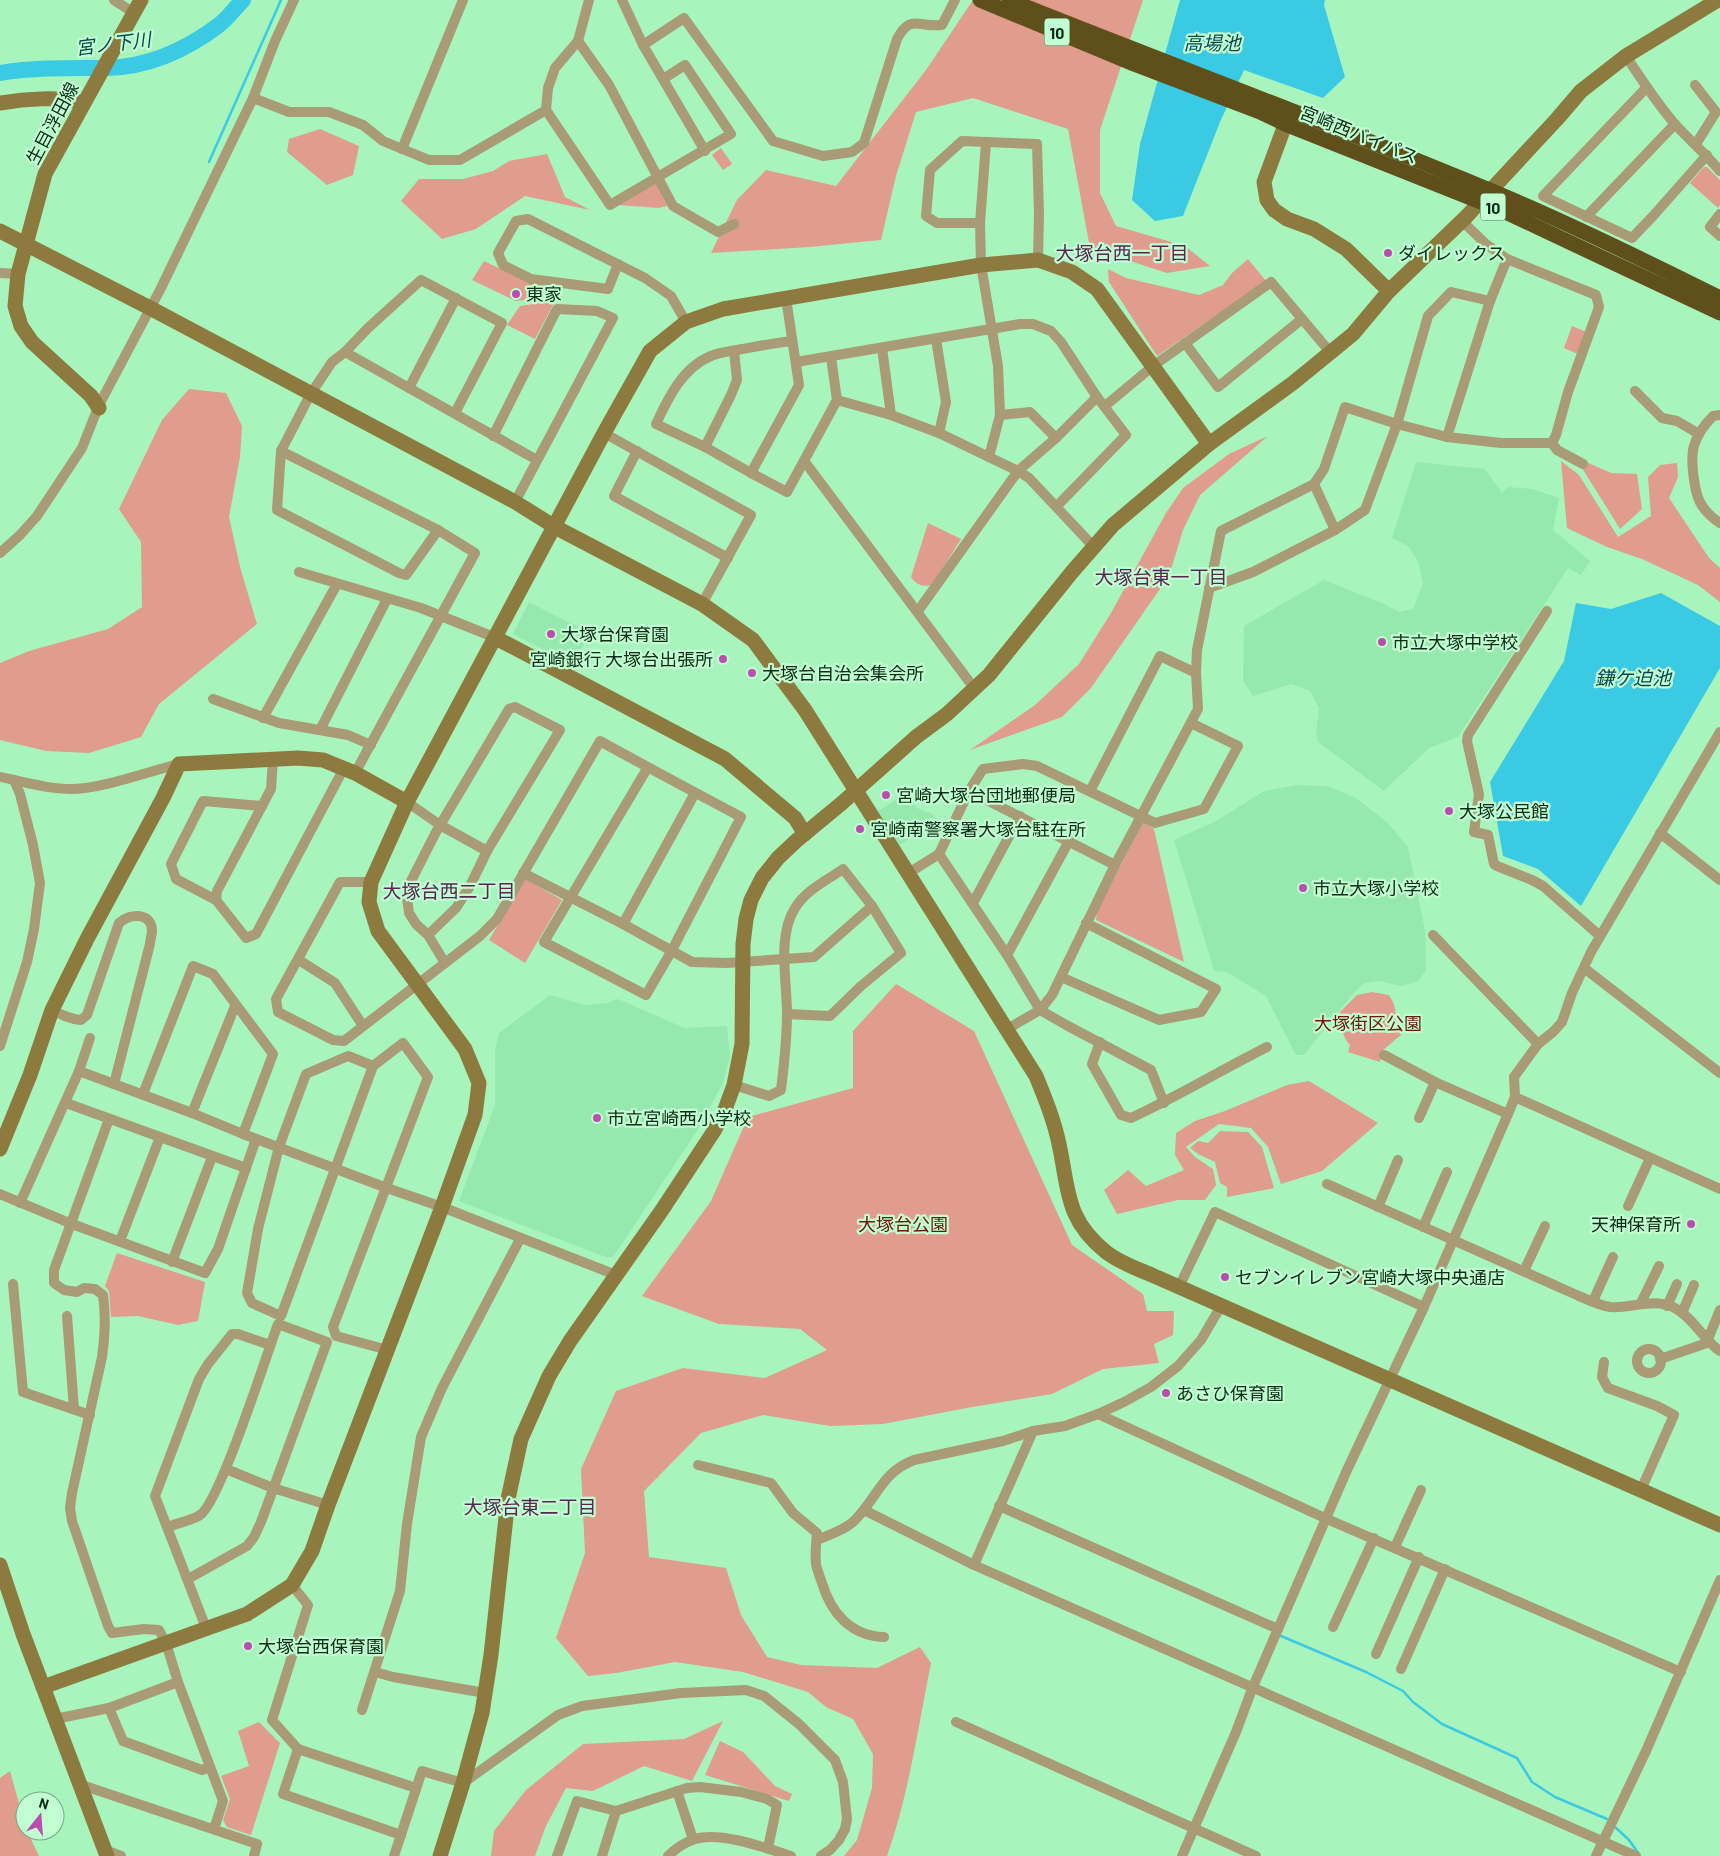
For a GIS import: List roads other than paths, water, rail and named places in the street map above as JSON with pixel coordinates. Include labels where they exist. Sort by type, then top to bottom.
[{"type":"highway","name":"宮崎西バイパス","points":[[980,0],[1262,106],[1501,210],[1720,313]]},
{"type":"highway","name":"宮崎西バイパス","points":[[1008,0],[1136,58]]},
{"type":"highway","name":"宮崎西バイパス","points":[[1288,117],[1507,198],[1649,262],[1720,298]]},
{"type":"street","points":[[114,0],[137,6]]},
{"type":"street","points":[[0,553],[20,535],[48,501],[82,448],[98,408],[254,98],[275,41],[294,0]]},
{"type":"street","points":[[402,149],[463,0]]},
{"type":"street","points":[[589,0],[578,41],[555,68],[548,88],[546,110],[610,205],[705,151],[731,134],[685,65],[663,79]]},
{"type":"street","points":[[622,0],[643,45],[705,151]]},
{"type":"street","points":[[643,45],[684,18],[772,141],[823,156],[852,152],[864,143],[897,39],[903,28],[908,24],[914,23],[934,26],[942,25],[955,0]]},
{"type":"street","points":[[440,1856],[476,1741],[491,1654],[508,1499],[521,1439],[549,1376],[570,1341],[714,1131],[734,1085],[742,1044],[743,962],[746,919],[751,900],[762,878],[778,858],[916,737],[947,714],[989,674],[1093,546],[1113,525],[1209,444],[1293,383],[1353,334],[1389,291],[1464,219],[1581,91],[1626,56],[1718,0]]},
{"type":"street","name":"生目浮田線","points":[[98,408],[91,396],[32,342],[21,326],[15,306],[18,274],[24,244],[44,174],[137,6]]},
{"type":"street","points":[[578,41],[610,85],[673,206],[718,232],[734,224]]},
{"type":"street","points":[[1626,56],[1675,124],[1707,155],[1720,171]]},
{"type":"street","points":[[1695,85],[1716,112],[1696,144]]},
{"type":"street","points":[[1647,87],[1543,196],[1632,238],[1707,155]]},
{"type":"street","points":[[254,98],[289,112],[329,112],[364,125],[383,141],[430,160],[460,160],[546,110]]},
{"type":"street","points":[[0,103],[62,100],[74,100],[83,103]]},
{"type":"street","points":[[1288,117],[1264,182],[1267,200],[1274,210],[1287,219],[1314,228],[1346,250],[1389,291]]},
{"type":"street","points":[[1586,217],[1675,124]]},
{"type":"street","points":[[980,223],[937,223],[926,216],[930,170],[962,141],[1038,144],[1038,260]]},
{"type":"street","points":[[986,143],[980,223],[981,265],[998,366],[1000,415],[989,457]]},
{"type":"street","points":[[1720,214],[1710,227],[1720,236]]},
{"type":"street","points":[[618,264],[608,289],[531,279],[503,265],[498,253],[516,221],[528,218],[618,264],[645,278],[671,296],[686,322]]},
{"type":"street","points":[[1464,219],[1486,244],[1507,258],[1596,295],[1599,307],[1568,392],[1552,443]]},
{"type":"street","points":[[0,232],[150,308],[515,502],[555,527],[702,604],[753,640],[805,710],[1036,1076],[1049,1108],[1059,1144],[1069,1201],[1078,1222],[1106,1252],[1122,1262],[1179,1288],[1720,1525]]},
{"type":"street","points":[[1447,438],[1490,301],[1507,258]]},
{"type":"street","points":[[43,1687],[247,1614],[292,1585],[312,1551],[475,1115],[478,1083],[465,1048],[378,931],[369,902],[371,882],[407,802],[604,433],[650,351],[686,322],[723,309],[981,265],[1038,260],[1072,272],[1097,289],[1209,444]]},
{"type":"street","points":[[0,272],[18,274]]},
{"type":"street","points":[[438,530],[406,575],[399,573],[277,510],[282,451],[310,394],[332,362],[421,280],[502,323],[455,413]]},
{"type":"street","points":[[1105,406],[1153,366],[1271,282],[1330,352]]},
{"type":"street","points":[[1209,588],[1253,572],[1335,530],[1365,510],[1397,424],[1428,316],[1451,292],[1490,301]]},
{"type":"street","points":[[409,388],[456,298]]},
{"type":"street","points":[[751,473],[799,385],[786,298]]},
{"type":"street","points":[[493,436],[557,309],[597,311],[613,318],[515,502]]},
{"type":"street","points":[[1185,343],[1218,387],[1302,319]]},
{"type":"street","points":[[796,362],[1020,324],[1033,324],[1051,331],[1126,435],[1057,506]]},
{"type":"street","points":[[936,338],[946,402],[940,433]]},
{"type":"street","points":[[792,340],[712,355],[699,362],[685,375],[667,400],[656,424],[705,447],[787,492],[837,400],[830,357]]},
{"type":"street","points":[[882,348],[891,415]]},
{"type":"street","points":[[705,447],[737,380],[734,351]]},
{"type":"street","points":[[345,352],[537,460]]},
{"type":"street","points":[[1635,391],[1662,418],[1677,421],[1699,434]]},
{"type":"street","points":[[918,612],[1018,471],[1056,438],[1097,397]]},
{"type":"street","points":[[837,400],[891,415],[940,433],[1018,471],[1029,478],[1093,546]]},
{"type":"street","points":[[1007,1029],[1040,1010],[1052,996],[1115,865],[1198,709],[1197,650],[1221,531],[1314,484],[1324,469],[1346,407],[1447,438],[1501,443],[1552,443]]},
{"type":"street","points":[[1000,415],[1030,412],[1056,438]]},
{"type":"street","points":[[1720,415],[1713,416],[1699,434],[1694,446],[1692,461],[1696,492],[1702,506],[1720,523]]},
{"type":"street","points":[[604,433],[751,515],[702,604]]},
{"type":"street","points":[[1552,443],[1557,450],[1583,464]]},
{"type":"street","points":[[262,806],[203,801],[171,864],[176,879],[216,900],[246,938],[256,934],[350,770],[371,745],[475,552],[438,530],[282,451]]},
{"type":"street","points":[[637,451],[614,496],[728,558]]},
{"type":"street","points":[[804,462],[974,688]]},
{"type":"street","points":[[1314,484],[1335,530]]},
{"type":"street","points":[[299,572],[421,608],[496,638],[725,759],[795,818],[805,834]]},
{"type":"street","points":[[263,718],[337,584]]},
{"type":"street","points":[[320,730],[387,599]]},
{"type":"street","points":[[1547,611],[1468,735],[1479,794],[1474,832],[1488,835],[1494,864],[1544,886],[1600,936]]},
{"type":"street","points":[[1090,791],[1160,656],[1196,673]]},
{"type":"street","points":[[213,699],[279,723],[348,735],[371,745]]},
{"type":"street","points":[[428,935],[456,908],[470,886],[487,851],[560,730],[515,707],[509,709],[440,825],[408,887],[407,897],[410,913],[416,924],[428,935],[445,963]]},
{"type":"street","points":[[907,874],[939,854],[969,791],[983,769],[1023,764],[1037,766],[1155,823],[1204,810],[1238,746],[1191,722]]},
{"type":"street","points":[[1182,1856],[1347,1470],[1391,1380],[1508,1114],[1515,1097],[1514,1078],[1538,1044],[1562,1022],[1572,993],[1600,936],[1720,732]]},
{"type":"street","points":[[371,882],[340,882],[276,999],[278,1012],[332,1040],[344,1041],[480,936],[497,920],[600,741],[741,817],[671,952],[646,995],[544,942],[648,767]]},
{"type":"street","points":[[0,777],[53,788],[91,788],[178,764],[298,758],[323,760],[350,770],[407,802],[440,825],[487,851]]},
{"type":"street","points":[[216,900],[217,892],[271,789],[274,759]]},
{"type":"street","points":[[0,1149],[30,1075],[52,1010],[86,939],[159,806],[178,764]]},
{"type":"street","points":[[0,1046],[27,962],[40,884],[33,844],[20,794],[14,780]]},
{"type":"street","points":[[969,791],[1115,865]]},
{"type":"street","points":[[623,924],[695,792]]},
{"type":"street","points":[[973,903],[1020,816]]},
{"type":"street","points":[[1660,833],[1720,880]]},
{"type":"street","points":[[1007,955],[1069,842]]},
{"type":"street","points":[[939,854],[1007,955],[1040,1010],[1150,1070],[1164,1103]]},
{"type":"street","points":[[734,1085],[769,1096],[781,1090],[786,1049],[787,1014],[784,959],[787,923],[805,894],[843,870],[872,906],[901,953],[861,986],[830,1016],[787,1014]]},
{"type":"street","points":[[523,873],[692,962],[743,962],[814,957],[872,906]]},
{"type":"street","points":[[52,1010],[67,1018],[81,1020],[87,1015],[119,923],[125,918],[135,915],[143,917],[149,922],[152,930],[150,944],[114,1084]]},
{"type":"street","points":[[1061,977],[1159,1020],[1201,1012],[1216,989],[1086,923]]},
{"type":"street","points":[[1433,935],[1538,1044]]},
{"type":"street","points":[[299,960],[335,983],[363,1026]]},
{"type":"street","points":[[143,1094],[193,966],[212,974],[273,1054],[243,1134]]},
{"type":"street","points":[[1584,968],[1720,1073]]},
{"type":"street","points":[[192,1112],[236,1006]]},
{"type":"street","points":[[20,1203],[66,1103],[90,1038]]},
{"type":"street","points":[[1100,1042],[1092,1064],[1120,1115],[1131,1118],[1164,1103],[1267,1047]]},
{"type":"street","points":[[373,1066],[348,1056],[306,1074],[280,1148],[258,1228],[248,1293],[252,1302],[281,1316],[373,1066],[403,1043],[428,1077],[333,1327],[336,1336],[388,1350]]},
{"type":"street","points":[[1384,1055],[1435,1082],[1508,1114]]},
{"type":"street","points":[[79,1071],[192,1112],[243,1134],[336,1169],[442,1207],[616,1276]]},
{"type":"street","points":[[1419,1118],[1435,1082]]},
{"type":"street","points":[[1515,1097],[1720,1189]]},
{"type":"street","points":[[66,1103],[246,1168]]},
{"type":"street","points":[[109,1119],[54,1270],[54,1283],[64,1290],[77,1292],[84,1288],[95,1289],[103,1295],[105,1312],[105,1336],[102,1357],[70,1508],[72,1521],[112,1633],[144,1629],[159,1630],[166,1643],[178,1682],[223,1801],[214,1829]]},
{"type":"street","points":[[120,1241],[160,1137]]},
{"type":"street","points":[[0,1194],[72,1224],[205,1273],[218,1249],[256,1139]]},
{"type":"street","points":[[172,1262],[212,1156]]},
{"type":"street","points":[[1628,1206],[1650,1158]]},
{"type":"street","points":[[1378,1206],[1398,1160]]},
{"type":"street","points":[[1424,1226],[1447,1172]]},
{"type":"street","points":[[1327,1184],[1607,1306],[1619,1307],[1642,1303],[1675,1308],[1695,1323],[1709,1341],[1720,1351]]},
{"type":"street","points":[[1179,1288],[1216,1212],[1424,1307]]},
{"type":"street","points":[[1524,1271],[1545,1226]]},
{"type":"street","points":[[362,1710],[400,1591],[408,1515],[421,1437],[442,1388],[520,1239]]},
{"type":"street","points":[[1593,1301],[1613,1257]]},
{"type":"street","points":[[1642,1303],[1659,1266]]},
{"type":"street","points":[[13,1284],[23,1392],[90,1415]]},
{"type":"street","points":[[1667,1306],[1677,1284]]},
{"type":"street","points":[[1682,1313],[1694,1285]]},
{"type":"street","points":[[817,1540],[853,1522],[864,1510],[881,1484],[902,1464],[1003,1441],[1033,1431],[1065,1426],[1098,1414],[1151,1387],[1178,1366],[1201,1340],[1221,1306]]},
{"type":"street","points":[[1709,1341],[1720,1310]]},
{"type":"street","points":[[67,1316],[74,1409]]},
{"type":"street","points":[[168,1527],[200,1515],[208,1507],[226,1469],[278,1324],[327,1342],[261,1522],[250,1542],[234,1554],[188,1579]]},
{"type":"street","points":[[206,1628],[155,1496],[199,1379],[208,1364],[232,1334],[238,1334],[270,1345]]},
{"type":"street","points":[[1660,1359],[1709,1341]]},
{"type":"street","points":[[1604,1362],[1602,1377],[1608,1388],[1657,1406],[1674,1415],[1641,1490]]},
{"type":"street","points":[[1098,1414],[1327,1518],[1681,1672]]},
{"type":"street","points":[[974,1565],[1033,1431]]},
{"type":"street","points":[[698,1465],[771,1483],[793,1512],[817,1533],[816,1565],[825,1594],[835,1611],[847,1625],[873,1637],[884,1638]]},
{"type":"street","points":[[226,1469],[273,1488],[328,1505]]},
{"type":"street","points":[[1395,1547],[1421,1490]]},
{"type":"street","points":[[999,1506],[1278,1628]]},
{"type":"street","points":[[864,1510],[974,1565],[1252,1689],[1636,1856]]},
{"type":"street","points":[[1333,1627],[1374,1538]]},
{"type":"street","points":[[1376,1654],[1419,1557]]},
{"type":"street","points":[[0,1565],[43,1687],[106,1853],[121,1856]]},
{"type":"street","points":[[1401,1669],[1445,1569]]},
{"type":"street","points":[[1596,1856],[1639,1766],[1720,1580]]},
{"type":"street","points":[[292,1585],[308,1605],[272,1720],[298,1749],[416,1788]]},
{"type":"street","points":[[375,1672],[392,1677],[485,1693]]},
{"type":"street","points":[[55,1719],[109,1708],[178,1682]]},
{"type":"street","points":[[463,1783],[558,1715],[582,1706],[681,1694],[746,1690],[764,1696],[799,1724],[835,1760],[843,1782],[847,1818],[839,1840],[822,1856]]},
{"type":"street","points":[[109,1708],[123,1741],[202,1770],[210,1767]]},
{"type":"street","points":[[956,1722],[1256,1856]]},
{"type":"street","points":[[298,1749],[283,1794],[401,1835]]},
{"type":"street","points":[[394,1856],[422,1771],[463,1783]]},
{"type":"street","points":[[79,1784],[257,1844],[254,1856]]},
{"type":"street","points":[[557,1856],[577,1801],[616,1811],[677,1791],[700,1787],[723,1789],[775,1803],[777,1808],[768,1848]]},
{"type":"street","points":[[677,1791],[692,1839]]},
{"type":"street","points":[[602,1856],[616,1811]]},
{"type":"street","points":[[668,1856],[692,1839],[724,1838],[768,1848],[791,1856]]},
{"type":"water","name":"高場池","points":[[1180,0],[1325,0],[1324,5],[1345,77],[1323,98],[1244,70],[1220,122],[1183,216],[1155,221],[1132,200],[1140,144]]},
{"type":"water","name":"鎌ケ迫池","points":[[1661,593],[1720,626],[1720,668],[1581,906],[1538,869],[1503,856],[1490,782],[1564,661],[1576,603],[1611,609]]},
{"type":"waterway","name":"宮ノ下川","points":[[0,73],[40,69],[122,67],[152,61],[166,56],[206,34],[222,22],[243,0]]},
{"type":"waterway","points":[[209,162],[281,0]]},
{"type":"waterway","points":[[1281,1636],[1366,1672],[1403,1691],[1413,1702],[1442,1724],[1517,1758],[1532,1782],[1555,1797],[1607,1819]]},
{"type":"waterway","points":[[1615,1827],[1629,1840],[1639,1854]]},
{"type":"place","name":"ダイレックス","points":[[1388,253]]},
{"type":"place","name":"東家","points":[[516,294]]},
{"type":"place","name":"大塚台保育園","points":[[551,634]]},
{"type":"place","name":"市立大塚中学校","points":[[1382,642]]},
{"type":"place","name":"宮崎銀行 大塚台出張所","points":[[723,659]]},
{"type":"place","name":"大塚台自治会集会所","points":[[752,673]]},
{"type":"place","name":"宮崎大塚台団地郵便局","points":[[886,795]]},
{"type":"place","name":"大塚公民館","points":[[1449,811]]},
{"type":"place","name":"宮崎南警察署大塚台駐在所","points":[[860,829]]},
{"type":"place","name":"市立大塚小学校","points":[[1303,888]]},
{"type":"place","name":"市立宮崎西小学校","points":[[597,1118]]},
{"type":"place","name":"天神保育所","points":[[1691,1224]]},
{"type":"place","name":"セブンイレブン宮崎大塚中央通店","points":[[1225,1277]]},
{"type":"place","name":"あさひ保育園","points":[[1166,1393]]},
{"type":"place","name":"大塚台西保育園","points":[[248,1646]]},
{"type":"district","name":"大塚台西一丁目","points":[[1122,252]]},
{"type":"district","name":"大塚台東一丁目","points":[[1161,576]]},
{"type":"district","name":"大塚台西二丁目","points":[[449,890]]},
{"type":"district","name":"大塚台東二丁目","points":[[530,1506]]},
{"type":"park label","name":"大塚街区公園","points":[[1368,1023]]},
{"type":"park label","name":"大塚台公園","points":[[903,1224]]}]
